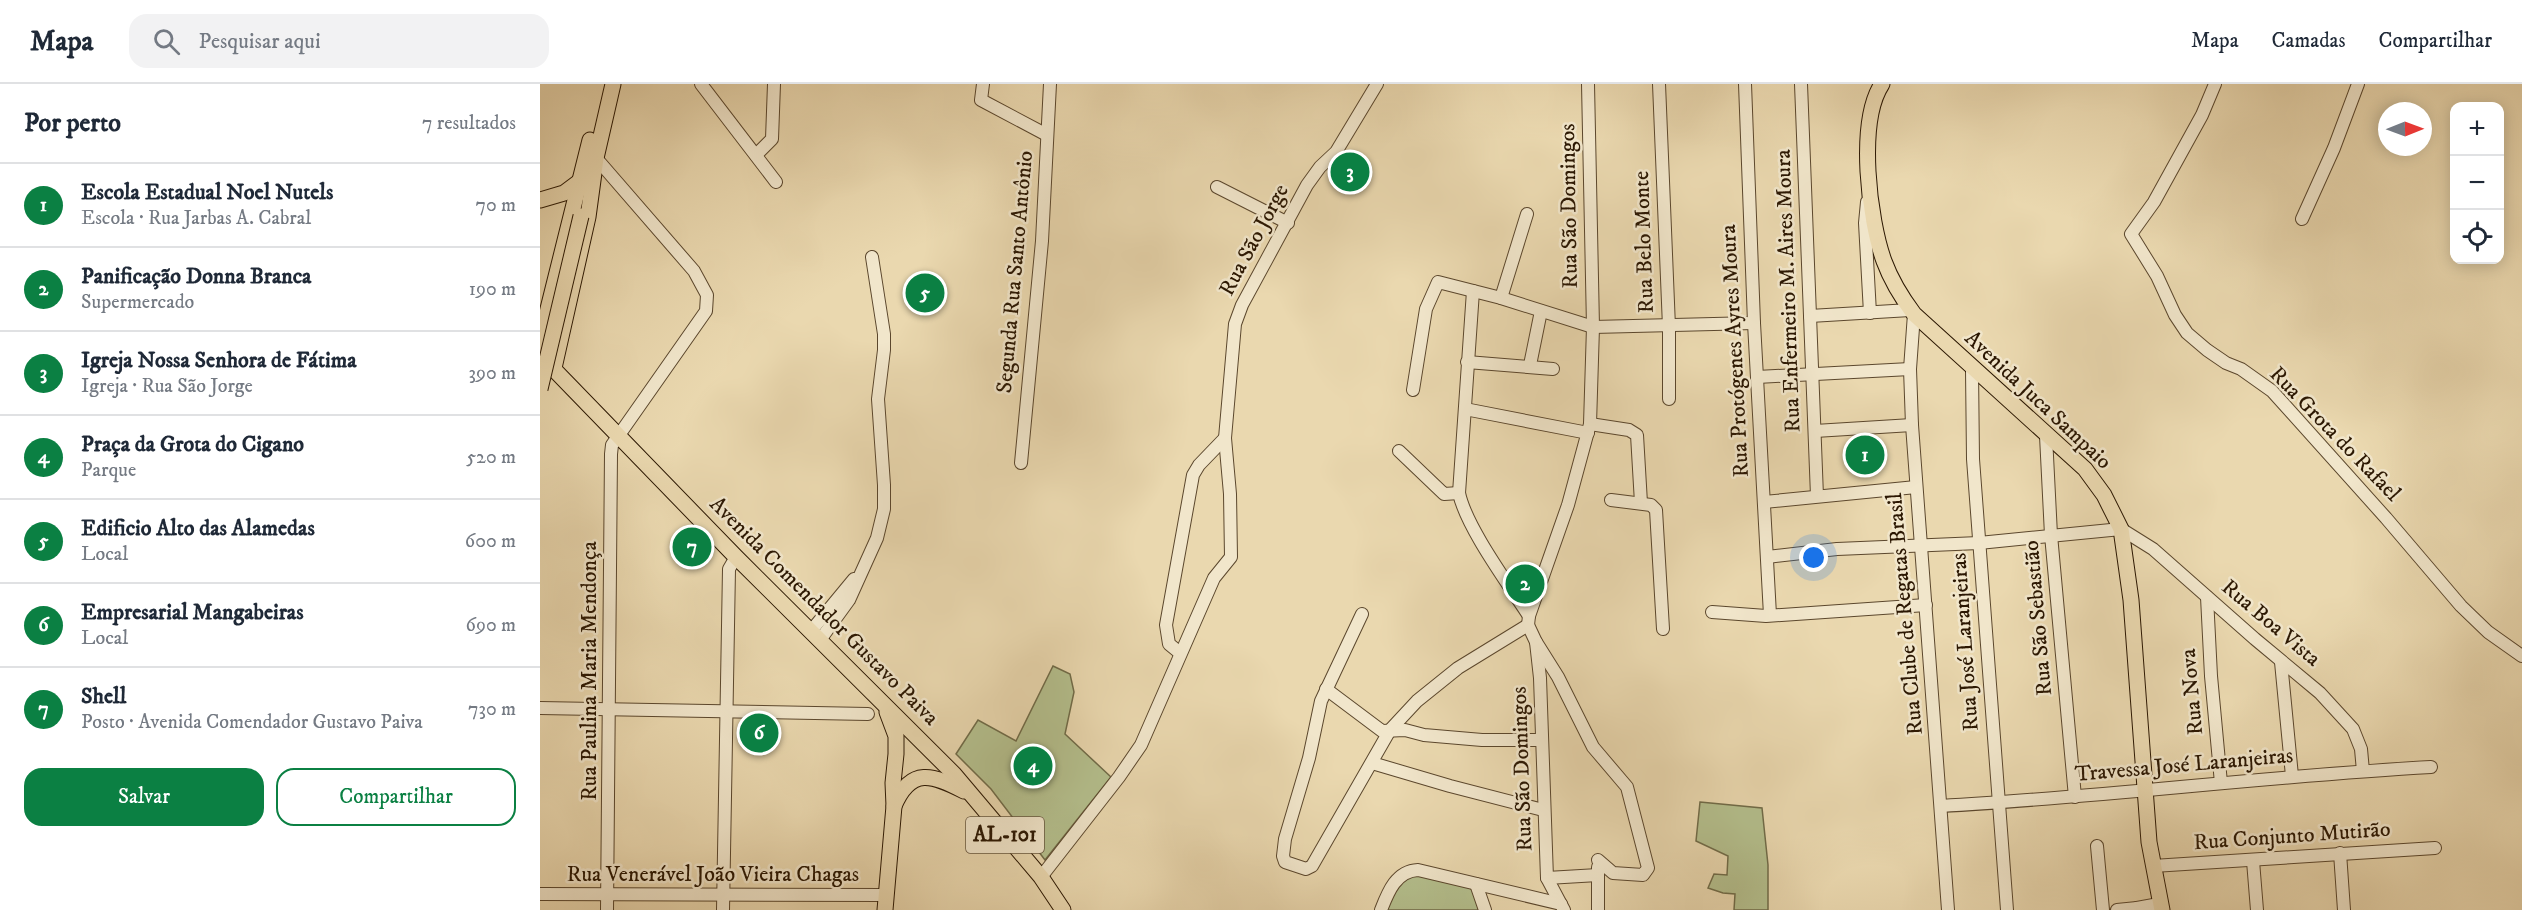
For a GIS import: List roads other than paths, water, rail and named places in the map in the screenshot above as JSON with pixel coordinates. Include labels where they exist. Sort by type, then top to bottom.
[{"type":"main road","points":[[540,389],[576,214],[579,182],[604,84]]},
{"type":"main road","points":[[554,368],[588,217],[596,158],[613,84]]},
{"type":"main road","name":"Avenida Juca Sampaio","points":[[1882,84],[1874,98],[1870,112],[1868,150],[1870,183],[1878,244],[1896,287],[1912,312],[1972,370],[2095,481],[2121,529],[2131,600],[2153,866],[2161,907]]},
{"type":"main road","points":[[540,341],[576,214],[596,158]]},
{"type":"main road","points":[[540,200],[564,194],[579,182]]},
{"type":"main road","name":"Avenida Comendador Gustavo Paiva","points":[[540,355],[736,557],[954,774],[1041,877],[1063,910]]},
{"type":"main road","points":[[885,707],[896,736],[892,783],[894,806],[885,903]]},
{"type":"main road","points":[[894,806],[903,789],[918,778],[937,778],[969,794]]},
{"type":"street","points":[[701,84],[776,182]]},
{"type":"street","points":[[756,155],[772,140],[774,84]]},
{"type":"street","points":[[983,84],[981,100],[1047,135]]},
{"type":"street","name":"Segunda Rua Santo Antônio","points":[[1021,464],[1041,241],[1050,84]]},
{"type":"street","name":"Rua São Jorge","points":[[1041,877],[1141,745],[1214,578],[1231,557],[1230,494],[1225,438],[1235,324],[1242,305],[1307,185],[1320,167],[1336,152],[1377,84]]},
{"type":"street","name":"Rua São Domingos","points":[[1528,620],[1568,505],[1589,429],[1593,327],[1588,84]]},
{"type":"street","name":"Rua Belo Monte","points":[[1659,84],[1669,327],[1669,399]]},
{"type":"street","name":"Rua Protógenes Ayres Moura","points":[[1744,84],[1770,615]]},
{"type":"street","name":"Rua Enfermeiro M. Aires Moura","points":[[1801,84],[1817,496]]},
{"type":"street","name":"Rua Grota do Rafael","points":[[2215,84],[2202,115],[2154,202],[2131,234],[2157,276],[2175,315],[2187,333],[2207,350],[2226,363],[2241,369],[2271,391],[2379,510],[2461,606],[2488,632],[2522,656]]},
{"type":"street","points":[[2302,219],[2334,148],[2358,84]]},
{"type":"street","name":"Rua Paulina Maria Mendonça","points":[[596,158],[694,271],[705,289],[708,302],[706,311],[612,445],[607,910]]},
{"type":"street","points":[[1870,183],[1865,223],[1870,313]]},
{"type":"street","points":[[1217,187],[1288,223]]},
{"type":"street","points":[[1501,298],[1527,214]]},
{"type":"street","points":[[816,636],[843,611],[877,538],[884,509],[878,399],[885,351],[872,257]]},
{"type":"street","points":[[1413,390],[1426,309],[1438,282],[1501,298],[1593,327],[1669,327],[1754,323]]},
{"type":"street","points":[[1399,451],[1444,494],[1459,494],[1473,291]]},
{"type":"street","points":[[1530,366],[1541,311]]},
{"type":"street","points":[[1810,316],[1912,312]]},
{"type":"street","name":"Rua Clube de Regatas Brasil","points":[[1912,312],[1911,425],[1948,910]]},
{"type":"street","points":[[1467,362],[1553,369]]},
{"type":"street","points":[[1757,377],[1910,369]]},
{"type":"street","name":"Rua José Laranjeiras","points":[[1972,370],[1973,459],[2007,910]]},
{"type":"street","points":[[1466,409],[1589,429],[1629,430],[1637,435],[1640,448],[1641,503]]},
{"type":"street","points":[[1815,431],[1911,425]]},
{"type":"street","name":"Rua São Sebastião","points":[[2046,436],[2051,535],[2075,797]]},
{"type":"street","points":[[1180,653],[1169,644],[1166,625],[1193,475],[1198,465],[1225,438]]},
{"type":"street","points":[[1764,502],[1916,487]]},
{"type":"street","name":"Rua São Domingos","points":[[1459,494],[1461,505],[1528,620],[1536,642],[1540,678],[1547,878],[1563,907]]},
{"type":"street","points":[[1611,500],[1651,505],[1657,513],[1663,629]]},
{"type":"street","points":[[1767,557],[1837,549],[1979,543],[2121,529]]},
{"type":"street","name":"Rua Boa Vista","points":[[2121,529],[2146,544],[2281,662],[2320,693],[2353,729],[2361,749],[2363,771]]},
{"type":"street","points":[[723,910],[729,569],[736,557]]},
{"type":"street","name":"Rua Nova","points":[[2207,597],[2211,675],[2221,783]]},
{"type":"street","points":[[1712,612],[1770,615],[1926,604]]},
{"type":"street","points":[[1362,614],[1326,689],[1285,839],[1283,856],[1287,864],[1306,869],[1312,866],[1390,730],[1417,701],[1458,668],[1528,620]]},
{"type":"street","points":[[1536,642],[1558,677],[1593,747],[1628,787],[1648,861],[1646,874],[1635,876],[1613,873],[1599,860],[1598,910]]},
{"type":"street","points":[[2281,662],[2292,776]]},
{"type":"street","points":[[1326,689],[1382,731],[1405,730],[1424,735],[1482,740],[1541,740]]},
{"type":"street","points":[[540,708],[868,714]]},
{"type":"street","points":[[1372,763],[1543,810]]},
{"type":"street","name":"Travessa José Laranjeiras","points":[[1941,806],[2146,791],[2292,776],[2431,767]]},
{"type":"street","points":[[2097,846],[2103,910]]},
{"type":"street","name":"Rua Conjunto Mutirão","points":[[2153,866],[2435,848]]},
{"type":"street","points":[[2340,853],[2344,910]]},
{"type":"street","points":[[2253,861],[2257,910]]},
{"type":"street","points":[[1381,910],[1394,882],[1408,871],[1418,870],[1563,907]]},
{"type":"street","points":[[1547,878],[1598,875]]},
{"type":"street","points":[[1476,884],[1485,910]]},
{"type":"street","name":"Rua Venerável João Vieira Chagas","points":[[540,894],[723,895],[885,903]]},
{"type":"street","points":[[2117,910],[2161,907]]},
{"type":"place","name":"Igreja Nossa Senhora de Fátima","points":[[1350,172]]},
{"type":"place","name":"Edificio Alto das Alamedas","points":[[925,293]]},
{"type":"place","name":"Escola Estadual Noel Nutels","points":[[1865,455]]},
{"type":"place","name":"Shell","points":[[692,547]]},
{"type":"place","name":"Panificação Donna Branca","points":[[1525,584]]},
{"type":"place","name":"Empresarial Mangabeiras","points":[[759,733]]},
{"type":"place","name":"Praça da Grota do Cigano","points":[[1033,766]]}]
